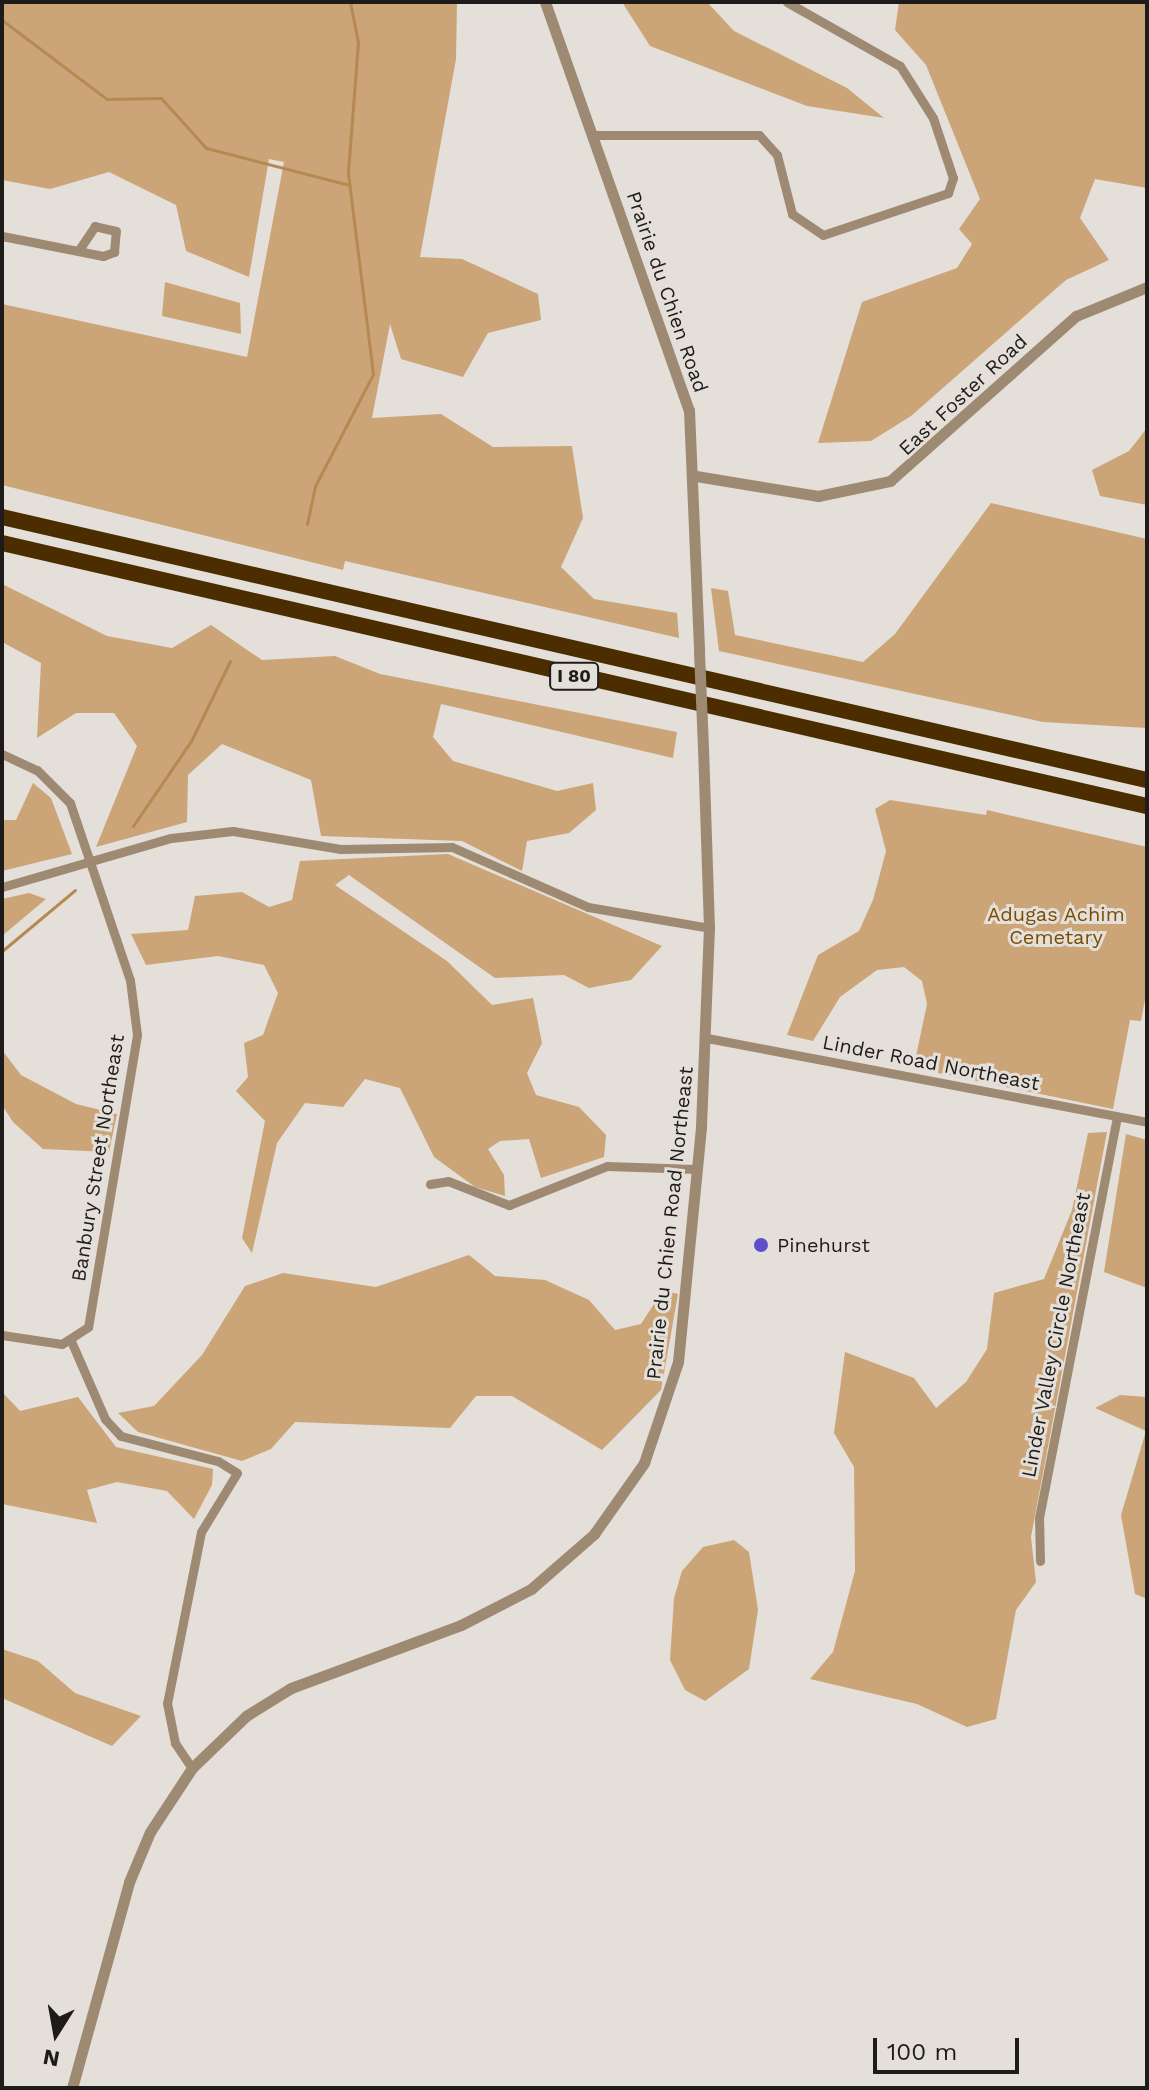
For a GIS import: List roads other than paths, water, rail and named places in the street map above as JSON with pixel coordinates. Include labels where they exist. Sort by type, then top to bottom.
[{"type":"highway","name":"I 80","points":[[2,517],[1147,780]]},
{"type":"highway","name":"I 80","points":[[2,543],[1147,806]]},
{"type":"street","name":"Prairie du Chien Road","points":[[545,2],[681,381],[696,476],[703,749]]},
{"type":"street","points":[[593,135],[759,135],[777,155],[792,214],[823,235],[942,197],[952,187],[927,103],[900,66],[787,2]]},
{"type":"street","points":[[2,236],[78,251],[114,252],[116,231],[95,226],[78,251]]},
{"type":"street","name":"East Foster Road","points":[[696,476],[818,496],[890,481],[1076,316],[1147,287]]},
{"type":"street","name":"Prairie du Chien Road Northeast","points":[[72,2088],[132,1871],[192,1768],[246,1716],[291,1688],[520,1596],[605,1521],[644,1463],[674,1377],[707,1038],[709,928],[703,749]]},
{"type":"street","name":"Banbury Street Northeast","points":[[2,754],[64,793],[91,861],[130,980],[137,1035],[91,1319],[71,1341]]},
{"type":"street","points":[[2,887],[91,861],[215,831],[341,849],[452,847],[588,907],[709,928]]},
{"type":"street","name":"Linder Road Northeast","points":[[707,1038],[1147,1122]]},
{"type":"street","name":"Linder Valley Circle Northeast","points":[[1040,1561],[1039,1518],[1117,1116]]},
{"type":"street","points":[[430,1184],[448,1181],[509,1205],[607,1166],[696,1169]]},
{"type":"street","points":[[2,1335],[71,1341],[101,1412],[121,1436],[218,1461],[237,1473],[201,1532],[167,1703],[175,1743],[192,1768]]},
{"type":"waterway","points":[[307,524],[315,486],[373,374],[348,172],[358,42],[350,2]]},
{"type":"waterway","points":[[2,20],[107,99],[161,98],[206,148],[349,185]]},
{"type":"waterway","points":[[133,826],[191,741],[230,661]]},
{"type":"waterway","points":[[2,951],[75,890]]},
{"type":"place","name":"Pinehurst","points":[[761,1245]]},
{"type":"park label","name":"Adugas Achim Cemetary","points":[[1056,926]]}]
